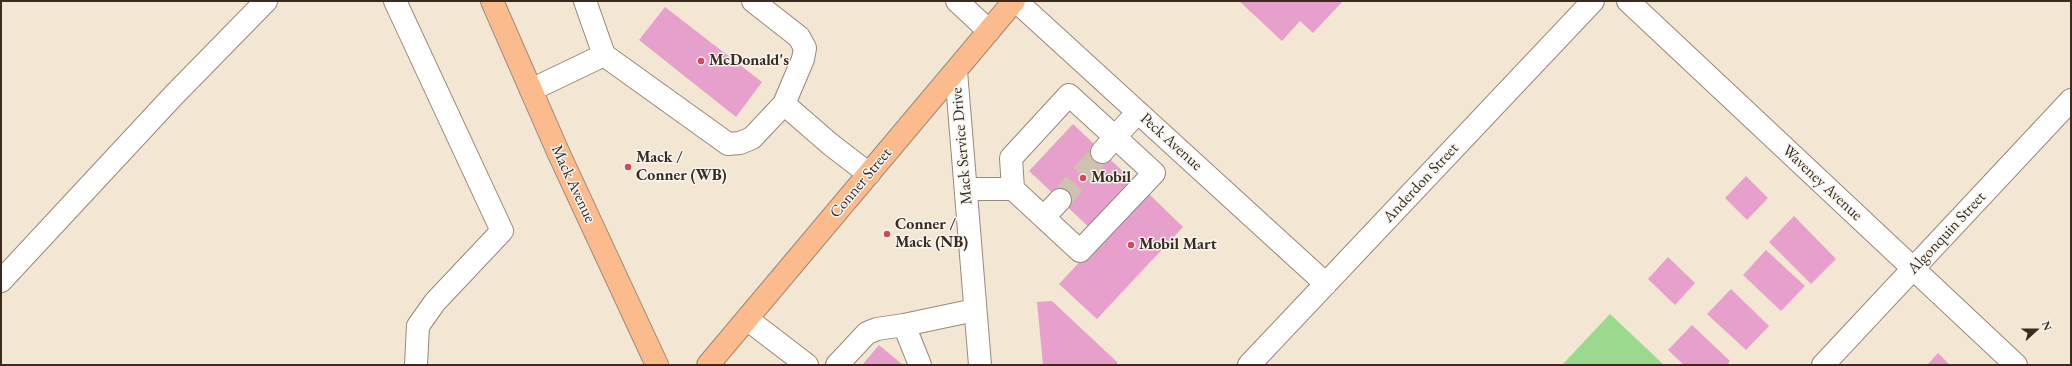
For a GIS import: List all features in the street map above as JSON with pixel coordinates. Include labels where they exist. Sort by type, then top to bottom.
[{"type":"main road","name":"Mack Avenue","points":[[492,1],[531,90],[657,365]]},
{"type":"main road","name":"Conner Street","points":[[708,365],[1015,1]]},
{"type":"street","points":[[1,281],[169,101],[266,1]]},
{"type":"street","points":[[395,1],[502,231],[435,302],[418,326],[416,365]]},
{"type":"street","points":[[591,4],[604,55],[728,144],[740,143],[752,138],[784,104],[804,59],[805,48],[799,37],[753,1]]},
{"type":"street","points":[[957,1],[989,31]]},
{"type":"street","name":"Peck Avenue","points":[[1015,1],[1326,284]]},
{"type":"street","name":"Anderdon Street","points":[[1249,365],[1593,1]]},
{"type":"street","name":"Waveney Avenue","points":[[1636,3],[1913,269],[2016,365]]},
{"type":"street","points":[[531,90],[604,55]]},
{"type":"street","name":"Mack Service Drive","points":[[956,71],[980,365]]},
{"type":"street","points":[[966,189],[1013,188],[1080,251],[1154,173],[1108,145],[1069,95],[1012,158],[1013,188]]},
{"type":"street","name":"Algonquin Street","points":[[1823,365],[2071,100]]},
{"type":"street","points":[[784,104],[830,144],[869,174]]},
{"type":"street","points":[[1108,145],[1138,112]]},
{"type":"street","points":[[1044,217],[1060,200]]},
{"type":"street","points":[[838,365],[867,333],[877,328],[904,325],[975,310]]},
{"type":"street","points":[[747,319],[807,365]]},
{"type":"street","points":[[904,325],[920,365]]},
{"type":"green space","points":[[1610,314],[1664,365],[1562,365]]},
{"type":"building","points":[[1239,1],[1343,1],[1313,33],[1300,21],[1282,41]]},
{"type":"building","name":"McDonald's","points":[[665,7],[762,82],[736,117],[639,40]]},
{"type":"building","points":[[1073,124],[1134,182],[1091,229],[1029,171]]},
{"type":"building","points":[[1746,176],[1768,198],[1747,220],[1725,198]]},
{"type":"building","points":[[1146,191],[1183,227],[1097,319],[1059,284]]},
{"type":"building","points":[[1794,216],[1836,259],[1811,284],[1769,242]]},
{"type":"building","points":[[1766,250],[1805,286],[1781,311],[1743,275]]},
{"type":"building","points":[[1668,257],[1695,283],[1675,305],[1648,279]]},
{"type":"building","points":[[1731,289],[1769,326],[1746,350],[1707,314]]},
{"type":"building","points":[[1052,301],[1117,362],[1117,365],[1043,365],[1037,302]]},
{"type":"building","points":[[1692,325],[1730,361],[1727,365],[1684,365],[1668,350]]},
{"type":"building","points":[[879,345],[903,365],[862,365]]},
{"type":"building","points":[[1938,353],[1950,365],[1927,365]]},
{"type":"tunnel","points":[[1060,200],[1102,152]]},
{"type":"place","name":"McDonald's","points":[[701,61]]},
{"type":"place","name":"Mack / Conner (WB)","points":[[628,167]]},
{"type":"place","name":"Mobil","points":[[1083,178]]},
{"type":"place","name":"Conner / Mack (NB)","points":[[887,234]]},
{"type":"place","name":"Mobil Mart","points":[[1131,245]]}]
